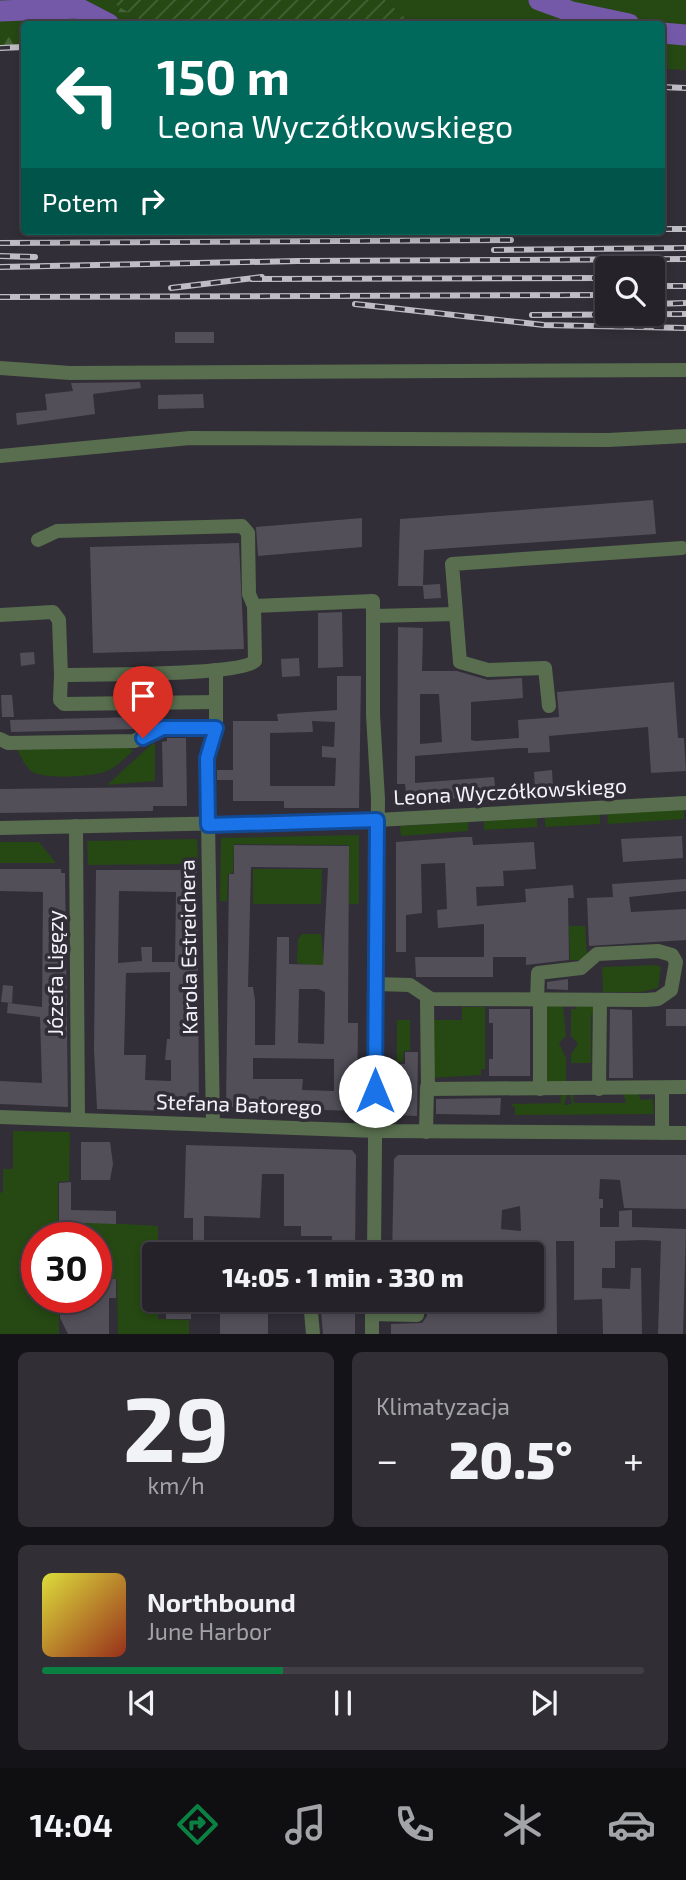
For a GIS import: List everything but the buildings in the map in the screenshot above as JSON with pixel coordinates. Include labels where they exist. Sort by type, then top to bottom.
[{"type":"street","points":[[0,368],[69,373],[686,370]]},
{"type":"street","points":[[0,456],[190,438],[608,440],[686,436]]},
{"type":"street","points":[[38,540],[57,531],[242,526],[248,533],[249,594],[254,606],[255,661],[247,667],[216,670],[61,675]]},
{"type":"street","points":[[549,706],[545,668],[488,670],[460,662],[452,564],[682,548]]},
{"type":"street","points":[[254,606],[373,601],[377,820],[374,1242]]},
{"type":"street","points":[[0,615],[53,612],[59,620],[60,700],[64,704],[216,702]]},
{"type":"street","points":[[374,616],[456,614]]},
{"type":"street","name":"Karola Estreichera","points":[[212,1125],[207,758],[216,728],[216,670]]},
{"type":"street","points":[[0,738],[8,743],[135,741],[163,728],[216,728]]},
{"type":"street","name":"Leona Wyczółkowskiego","points":[[0,828],[377,820],[686,803]]},
{"type":"street","name":"Józefa Ligęzy","points":[[76,827],[78,1120]]},
{"type":"street","points":[[376,984],[410,985],[427,999],[538,1000],[646,1000],[667,994],[675,983],[676,961],[672,956],[658,951],[597,954],[581,968],[538,973],[538,1000],[540,1089]]},
{"type":"street","points":[[427,999],[429,1132]]},
{"type":"street","points":[[599,1089],[600,1000]]},
{"type":"street","points":[[429,1089],[686,1087]]},
{"type":"street","points":[[662,1088],[662,1133]]},
{"type":"street","name":"Stefana Batorego","points":[[0,1117],[376,1131],[686,1133]]},
{"type":"street","points":[[310,1312],[310,1332]]},
{"type":"street","points":[[372,1312],[372,1334]]},
{"type":"green space","points":[[0,0],[108,0],[143,21],[21,21],[21,45],[0,46]]},
{"type":"green space","points":[[108,0],[385,0],[408,20],[406,21],[143,21]]},
{"type":"green space","points":[[385,0],[686,0],[686,70],[665,69],[665,21],[406,21],[408,20]]},
{"type":"green space","points":[[153,743],[155,781],[107,785]]},
{"type":"green space","points":[[127,746],[133,751],[111,769],[91,775],[68,777],[45,776],[31,771],[16,747]]},
{"type":"green space","points":[[684,809],[684,819],[608,824],[607,814]]},
{"type":"green space","points":[[600,814],[600,824],[545,827],[545,818]]},
{"type":"green space","points":[[537,818],[537,827],[484,830],[484,821]]},
{"type":"green space","points":[[468,822],[468,831],[401,836],[400,826]]},
{"type":"green space","points":[[359,835],[359,904],[349,904],[349,845],[234,844],[233,873],[228,874],[227,901],[220,901],[221,838]]},
{"type":"green space","points":[[197,839],[198,862],[193,864],[88,865],[87,841]]},
{"type":"green space","points":[[0,842],[39,842],[56,863],[0,863]]},
{"type":"green space","points":[[253,869],[322,869],[321,904],[253,904]]},
{"type":"green space","points":[[569,926],[585,926],[587,956],[581,960],[570,960]]},
{"type":"green space","points":[[302,934],[321,934],[324,967],[297,963],[298,939]]},
{"type":"green space","points":[[602,967],[661,967],[658,988],[641,992],[603,992]]},
{"type":"green space","points":[[544,1005],[563,1005],[566,1036],[559,1043],[566,1058],[566,1085],[545,1085]]},
{"type":"green space","points":[[576,1005],[593,1005],[596,1011],[591,1015],[591,1063],[571,1063],[571,1054],[578,1044],[571,1036],[571,1009],[576,1009]]},
{"type":"green space","points":[[462,1007],[485,1007],[485,1069],[481,1069],[481,1075],[431,1078],[433,1020],[462,1020]]},
{"type":"green space","points":[[397,1020],[410,1020],[410,1051],[404,1051],[403,1062],[397,1062]]},
{"type":"green space","points":[[623,1093],[638,1093],[641,1100],[652,1099],[652,1094],[654,1114],[515,1115],[515,1107],[512,1106],[561,1103],[561,1094],[567,1094],[564,1105],[572,1104],[570,1094],[573,1094],[574,1103],[626,1103]]},
{"type":"green space","points":[[13,1131],[70,1132],[69,1181],[58,1182],[58,1222],[21,1222],[21,1313],[59,1313],[59,1334],[0,1334],[0,1193],[3,1192],[3,1169],[13,1169]]},
{"type":"green space","points":[[112,1223],[158,1226],[158,1242],[142,1242],[142,1312],[158,1312],[158,1319],[189,1320],[189,1334],[118,1334],[117,1279],[112,1279]]},
{"type":"waterway","points":[[539,0],[572,12],[615,21]]},
{"type":"waterway","points":[[0,11],[78,8],[103,21]]},
{"type":"waterway","points":[[665,33],[686,35]]},
{"type":"railway","points":[[0,48],[21,47]]},
{"type":"railway","points":[[665,87],[686,88]]},
{"type":"railway","points":[[665,229],[686,229]]},
{"type":"railway","points":[[0,243],[511,240]]},
{"type":"railway","points":[[494,250],[686,248]]},
{"type":"railway","points":[[0,256],[35,257]]},
{"type":"railway","points":[[0,267],[298,261],[686,259]]},
{"type":"railway","points":[[171,288],[262,277]]},
{"type":"railway","points":[[252,279],[595,278]]},
{"type":"railway","points":[[665,286],[686,286]]},
{"type":"railway","points":[[0,297],[595,295]]},
{"type":"railway","points":[[665,304],[686,303]]},
{"type":"railway","points":[[355,304],[544,325],[686,328]]},
{"type":"railway","points":[[532,315],[686,314]]},
{"type":"route","points":[[143,738],[163,728],[216,728],[207,758],[208,825],[377,820],[375,1091]]}]
